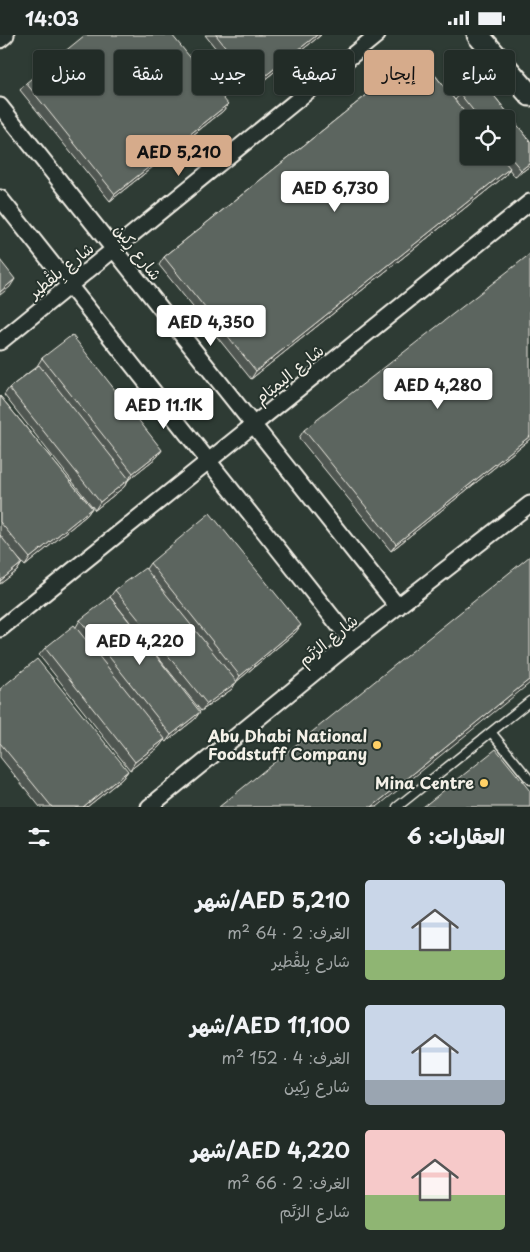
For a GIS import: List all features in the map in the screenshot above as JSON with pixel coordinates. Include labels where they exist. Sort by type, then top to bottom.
[{"type":"street","points":[[0,40],[6,35]]},
{"type":"street","name":"شارع بِلقْطير","points":[[0,342],[377,35]]},
{"type":"street","points":[[478,35],[530,95]]},
{"type":"street","name":"شارع رِكِين","points":[[0,106],[398,607]]},
{"type":"street","points":[[0,198],[352,642]]},
{"type":"street","name":"شارع اليميَام","points":[[0,629],[530,202]]},
{"type":"street","name":"شارع الرُتَم","points":[[149,807],[352,642],[530,504]]},
{"type":"lane","points":[[398,807],[530,701]]},
{"type":"lane","points":[[491,732],[530,780]]},
{"type":"building","points":[[85,35],[172,35],[192,60],[192,95],[221,95],[228,104],[115,194],[36,95],[104,95],[104,50],[67,50]]},
{"type":"building","points":[[216,35],[317,35],[298,50],[274,50],[274,69],[264,77],[264,50],[228,50]]},
{"type":"building","points":[[434,74],[444,86],[444,95],[451,95],[463,110],[460,110],[460,165],[508,165],[510,168],[256,371],[164,257],[367,95],[434,95]]},
{"type":"building","points":[[33,77],[33,92],[26,83]]},
{"type":"building","points":[[461,95],[493,95],[505,110],[473,110]]},
{"type":"building","points":[[515,122],[530,141],[530,163],[521,170],[515,163]]},
{"type":"building","points":[[530,254],[530,436],[396,544],[304,430]]},
{"type":"building","points":[[0,260],[15,279],[0,292]]},
{"type":"building","points":[[72,335],[162,450],[133,473],[42,358]]},
{"type":"building","points":[[39,365],[129,479],[100,502],[9,388]]},
{"type":"building","points":[[0,396],[92,508],[30,558],[0,522]]},
{"type":"building","points":[[210,513],[301,625],[240,676],[150,563]]},
{"type":"building","points":[[0,535],[22,563],[0,581]]},
{"type":"building","name":"Abu Dhabi National Foodstuff Company","points":[[530,556],[530,679],[372,807],[219,807]]},
{"type":"building","points":[[145,568],[237,682],[207,704],[115,590]]},
{"type":"building","points":[[110,597],[200,712],[171,735],[80,620]]},
{"type":"building","points":[[74,625],[165,739],[135,762],[45,648]]},
{"type":"building","points":[[37,659],[128,771],[83,807],[52,807],[0,743],[0,689]]},
{"type":"building","name":"Mina Centre","points":[[496,749],[530,791],[530,807],[423,807]]},
{"type":"place","name":"Abu Dhabi National Foodstuff Company","points":[[377,745]]},
{"type":"place","name":"Mina Centre","points":[[484,783]]}]
